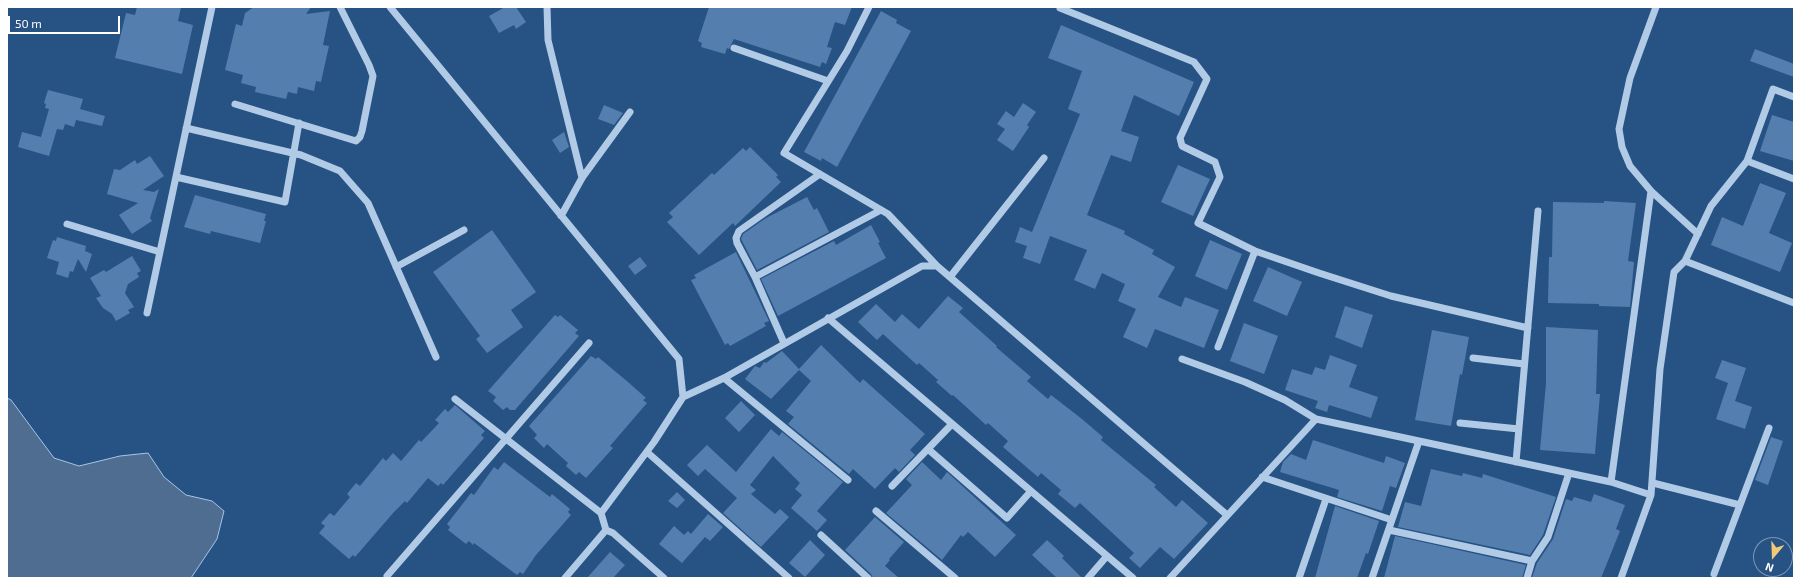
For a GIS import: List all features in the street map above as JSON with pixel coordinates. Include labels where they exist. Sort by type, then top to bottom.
[{"type":"street","points":[[147,313],[212,7]]},
{"type":"street","points":[[235,104],[356,141],[360,137],[373,76],[340,7]]},
{"type":"street","points":[[390,7],[679,358],[683,397]]},
{"type":"street","points":[[547,7],[548,40],[582,178]]},
{"type":"street","points":[[870,7],[847,52],[784,153],[888,214],[937,266],[1227,515]]},
{"type":"street","points":[[1656,7],[1630,78],[1619,129],[1622,147],[1630,166],[1651,191],[1698,234]]},
{"type":"street","points":[[1060,8],[1194,62],[1208,79],[1180,138],[1182,146],[1215,162],[1220,177],[1198,223],[1255,251],[1391,296],[1528,328]]},
{"type":"street","points":[[734,48],[828,81]]},
{"type":"street","points":[[1621,578],[1651,495],[1660,369],[1674,272],[1686,262],[1711,206],[1747,161],[1773,89],[1794,97]]},
{"type":"street","points":[[561,216],[582,178],[630,112]]},
{"type":"street","points":[[176,177],[286,202],[299,124]]},
{"type":"street","points":[[186,128],[294,154],[340,172],[368,203],[436,357]]},
{"type":"street","points":[[950,276],[1044,158]]},
{"type":"street","points":[[1747,161],[1794,179]]},
{"type":"street","points":[[784,343],[755,276],[737,243],[738,231],[820,174]]},
{"type":"street","points":[[1611,482],[1651,191]]},
{"type":"street","points":[[755,276],[881,210]]},
{"type":"street","points":[[1516,462],[1538,211]]},
{"type":"street","points":[[67,224],[160,252]]},
{"type":"street","points":[[396,266],[464,230]]},
{"type":"street","points":[[1218,347],[1255,251]]},
{"type":"street","points":[[1686,262],[1794,303]]},
{"type":"street","points":[[601,513],[647,452],[683,397],[724,378],[922,266],[937,266]]},
{"type":"street","points":[[828,318],[1133,578]]},
{"type":"street","points":[[386,576],[589,343]]},
{"type":"street","points":[[1473,358],[1524,364]]},
{"type":"street","points":[[1182,359],[1245,382],[1285,400],[1316,419],[1611,482],[1651,495]]},
{"type":"street","points":[[724,378],[848,480]]},
{"type":"street","points":[[454,399],[601,513],[606,530]]},
{"type":"street","points":[[1170,578],[1316,419]]},
{"type":"street","points":[[1460,423],[1519,428]]},
{"type":"street","points":[[892,486],[952,424]]},
{"type":"street","points":[[1714,574],[1769,428]]},
{"type":"street","points":[[1372,578],[1419,441]]},
{"type":"street","points":[[928,449],[1007,518],[1031,491]]},
{"type":"street","points":[[647,452],[789,578]]},
{"type":"street","points":[[1526,578],[1532,561],[1548,537],[1569,473]]},
{"type":"street","points":[[1262,477],[1392,520]]},
{"type":"street","points":[[1653,483],[1740,505]]},
{"type":"street","points":[[1299,578],[1326,499]]},
{"type":"street","points":[[876,511],[955,578]]},
{"type":"street","points":[[565,578],[606,530]]},
{"type":"street","points":[[606,530],[613,532],[664,578]]},
{"type":"street","points":[[1389,530],[1532,561]]},
{"type":"street","points":[[821,535],[868,578]]},
{"type":"street","points":[[1088,578],[1107,556]]},
{"type":"water","points":[[7,398],[11,400],[54,458],[79,466],[120,456],[148,453],[164,477],[186,495],[212,501],[224,511],[217,539],[191,578],[7,578]]},
{"type":"building","points":[[137,7],[181,7],[178,21],[193,25],[182,74],[115,58],[126,13],[135,15]]},
{"type":"building","points":[[254,7],[311,7],[306,14],[330,11],[323,45],[329,46],[321,82],[316,81],[314,91],[298,87],[297,94],[288,92],[286,99],[255,92],[256,87],[241,83],[243,75],[225,70],[236,24],[242,26],[245,13]]},
{"type":"building","points":[[505,7],[516,7],[526,22],[516,29],[514,25],[499,33],[489,16]]},
{"type":"building","points":[[709,7],[852,7],[845,25],[835,22],[827,47],[832,48],[826,64],[822,62],[820,67],[734,39],[729,49],[727,48],[725,54],[701,47],[702,43],[698,41]]},
{"type":"building","points":[[881,11],[897,20],[896,23],[911,31],[837,167],[822,158],[821,161],[804,152]]},
{"type":"building","points":[[1061,25],[1194,82],[1179,116],[1134,95],[1121,131],[1139,137],[1131,162],[1111,155],[1087,215],[1125,231],[1124,234],[1154,250],[1152,254],[1175,267],[1158,297],[1181,307],[1185,297],[1219,310],[1204,348],[1155,329],[1147,348],[1123,337],[1136,309],[1118,301],[1125,284],[1102,273],[1095,289],[1074,280],[1087,250],[1050,236],[1040,264],[1023,258],[1027,246],[1015,242],[1020,227],[1032,232],[1080,114],[1068,109],[1082,71],[1048,58]]},
{"type":"building","points":[[1755,49],[1794,64],[1794,77],[1750,61]]},
{"type":"building","points":[[48,90],[83,99],[80,109],[105,116],[102,126],[76,120],[74,127],[65,124],[63,130],[57,129],[49,156],[18,147],[22,132],[41,137],[49,109],[45,108],[46,104],[44,103]]},
{"type":"building","points":[[1023,103],[1036,112],[1027,125],[1029,127],[1013,151],[997,140],[1005,129],[997,124],[1006,111],[1014,117]]},
{"type":"building","points":[[604,105],[623,113],[614,125],[598,119]]},
{"type":"building","points":[[1772,115],[1794,122],[1794,161],[1760,151]]},
{"type":"building","points":[[564,132],[569,147],[560,153],[552,140]]},
{"type":"building","points":[[750,147],[778,175],[776,177],[781,182],[735,226],[733,223],[699,255],[667,222],[673,217],[669,213],[712,173],[714,175],[743,148],[746,151]]},
{"type":"building","points":[[150,156],[164,176],[143,190],[154,192],[159,189],[150,218],[152,221],[132,234],[119,215],[138,203],[107,194],[114,169],[120,170],[135,160],[137,164]]},
{"type":"building","points":[[1178,165],[1210,179],[1193,216],[1161,202]]},
{"type":"building","points":[[1760,183],[1786,193],[1769,233],[1792,243],[1780,272],[1711,245],[1722,217],[1743,226]]},
{"type":"building","points":[[195,195],[266,214],[264,221],[266,221],[260,243],[211,231],[210,234],[184,227]]},
{"type":"building","points":[[807,197],[814,210],[817,208],[829,232],[757,270],[741,239],[743,234],[766,218]]},
{"type":"building","points":[[1604,201],[1636,203],[1628,261],[1634,262],[1630,307],[1599,306],[1599,304],[1548,303],[1549,257],[1552,257],[1553,202],[1604,203]]},
{"type":"building","points":[[871,225],[886,258],[778,316],[761,279],[834,241],[836,245]]},
{"type":"building","points":[[492,230],[536,292],[511,310],[523,327],[487,353],[476,339],[480,336],[433,272]]},
{"type":"building","points":[[57,237],[86,246],[85,251],[92,254],[86,272],[78,259],[73,272],[70,271],[68,278],[56,274],[59,262],[47,258],[53,240],[56,241]]},
{"type":"building","points":[[1210,240],[1242,254],[1227,290],[1195,276]]},
{"type":"building","points":[[736,252],[769,321],[764,323],[766,326],[730,346],[728,343],[725,345],[691,280],[696,278],[694,275]]},
{"type":"building","points":[[132,256],[141,271],[137,273],[139,277],[128,284],[125,293],[134,307],[128,310],[130,313],[116,321],[112,314],[103,308],[96,298],[101,296],[90,278],[104,270],[106,272]]},
{"type":"building","points":[[640,257],[647,266],[635,275],[628,266]]},
{"type":"building","points":[[1268,267],[1302,282],[1287,316],[1253,301]]},
{"type":"building","points":[[948,296],[963,308],[959,312],[1031,377],[1027,381],[1048,399],[1051,395],[1082,419],[1103,437],[1101,440],[1156,485],[1154,487],[1176,507],[1182,500],[1208,523],[1174,559],[1160,547],[1140,568],[1129,558],[1134,553],[1080,503],[1075,508],[1058,494],[1061,490],[1041,473],[1038,477],[1003,447],[1008,441],[988,423],[986,425],[953,395],[952,396],[936,382],[938,380],[919,363],[917,365],[883,334],[877,340],[858,322],[876,304],[895,322],[902,314],[919,329]]},
{"type":"building","points":[[1345,306],[1373,315],[1362,348],[1335,337]]},
{"type":"building","points":[[555,315],[558,317],[560,315],[578,330],[575,333],[579,336],[515,410],[510,410],[507,407],[503,410],[493,401],[496,397],[488,391]]},
{"type":"building","points":[[1244,323],[1278,336],[1264,374],[1230,361]]},
{"type":"building","points":[[1546,327],[1598,330],[1596,394],[1600,394],[1595,454],[1540,450],[1546,383]]},
{"type":"building","points":[[1432,330],[1469,337],[1462,375],[1460,374],[1451,426],[1415,420]]},
{"type":"building","points":[[821,345],[860,383],[863,379],[925,434],[910,450],[915,455],[899,472],[895,468],[875,489],[853,469],[849,474],[788,424],[794,417],[786,411],[811,381],[799,370],[771,399],[745,379],[755,366],[760,368],[764,362],[766,363],[782,351],[799,369]]},
{"type":"building","points":[[1330,355],[1357,365],[1349,387],[1378,397],[1371,418],[1329,405],[1327,412],[1315,408],[1318,401],[1285,390],[1292,369],[1312,375],[1315,367],[1325,370]]},
{"type":"building","points":[[591,356],[596,359],[598,357],[628,382],[646,398],[643,400],[647,403],[610,446],[613,448],[586,478],[579,472],[576,475],[566,466],[568,463],[547,444],[544,448],[534,438],[537,435],[529,426]]},
{"type":"building","points":[[1722,360],[1746,368],[1735,401],[1752,407],[1745,429],[1716,419],[1728,383],[1715,378]]},
{"type":"building","points":[[741,401],[755,415],[739,432],[725,418]]},
{"type":"building","points":[[455,405],[485,431],[481,435],[484,438],[443,485],[441,483],[438,486],[428,478],[407,503],[405,501],[394,512],[355,557],[353,555],[349,559],[319,533],[325,526],[321,523],[330,513],[334,516],[350,497],[347,494],[356,483],[360,486],[383,458],[386,461],[393,453],[401,461],[419,440],[421,442],[439,423],[435,420],[445,409],[448,412]]},
{"type":"building","points":[[771,429],[779,436],[782,432],[843,482],[817,511],[827,520],[817,531],[791,508],[802,495],[795,489],[800,483],[773,456],[750,485],[756,490],[751,494],[775,514],[780,509],[789,517],[761,547],[723,513],[737,498],[705,469],[698,476],[687,465],[707,445],[736,472]]},
{"type":"building","points":[[1771,437],[1783,441],[1768,485],[1755,480]]},
{"type":"building","points":[[1313,440],[1384,463],[1386,456],[1405,463],[1396,488],[1390,486],[1382,511],[1337,497],[1339,490],[1280,472],[1283,462],[1291,454],[1306,460]]},
{"type":"building","points":[[504,462],[550,497],[552,494],[570,509],[568,512],[571,515],[536,555],[523,574],[520,572],[517,575],[474,543],[473,545],[469,541],[466,544],[448,530],[450,527],[447,524],[471,493],[474,495],[494,467],[498,470]]},
{"type":"building","points":[[922,462],[941,480],[947,472],[1016,535],[995,557],[968,532],[963,537],[961,535],[942,560],[886,513],[912,485],[906,479]]},
{"type":"building","points":[[1431,469],[1462,476],[1463,473],[1482,478],[1483,474],[1556,497],[1543,535],[1530,555],[1398,527],[1405,502],[1421,506]]},
{"type":"building","points":[[677,492],[685,500],[677,508],[668,501]]},
{"type":"building","points":[[1594,494],[1625,505],[1616,529],[1620,531],[1601,578],[1532,578],[1537,563],[1553,539],[1566,499],[1572,501],[1574,497],[1591,502]]},
{"type":"building","points":[[1335,506],[1379,521],[1368,554],[1366,553],[1357,578],[1315,578]]},
{"type":"building","points":[[708,514],[723,527],[710,541],[705,537],[682,563],[659,544],[674,526],[684,535],[688,531],[691,534]]},
{"type":"building","points":[[875,517],[904,542],[889,559],[890,560],[885,566],[899,578],[873,578],[871,574],[845,550]]},
{"type":"building","points":[[1395,536],[1526,565],[1522,578],[1384,578]]},
{"type":"building","points":[[810,540],[825,555],[805,577],[789,563]]},
{"type":"building","points":[[1047,540],[1064,556],[1062,558],[1082,578],[1057,578],[1032,555]]},
{"type":"building","points":[[610,552],[625,565],[613,578],[587,578]]}]
